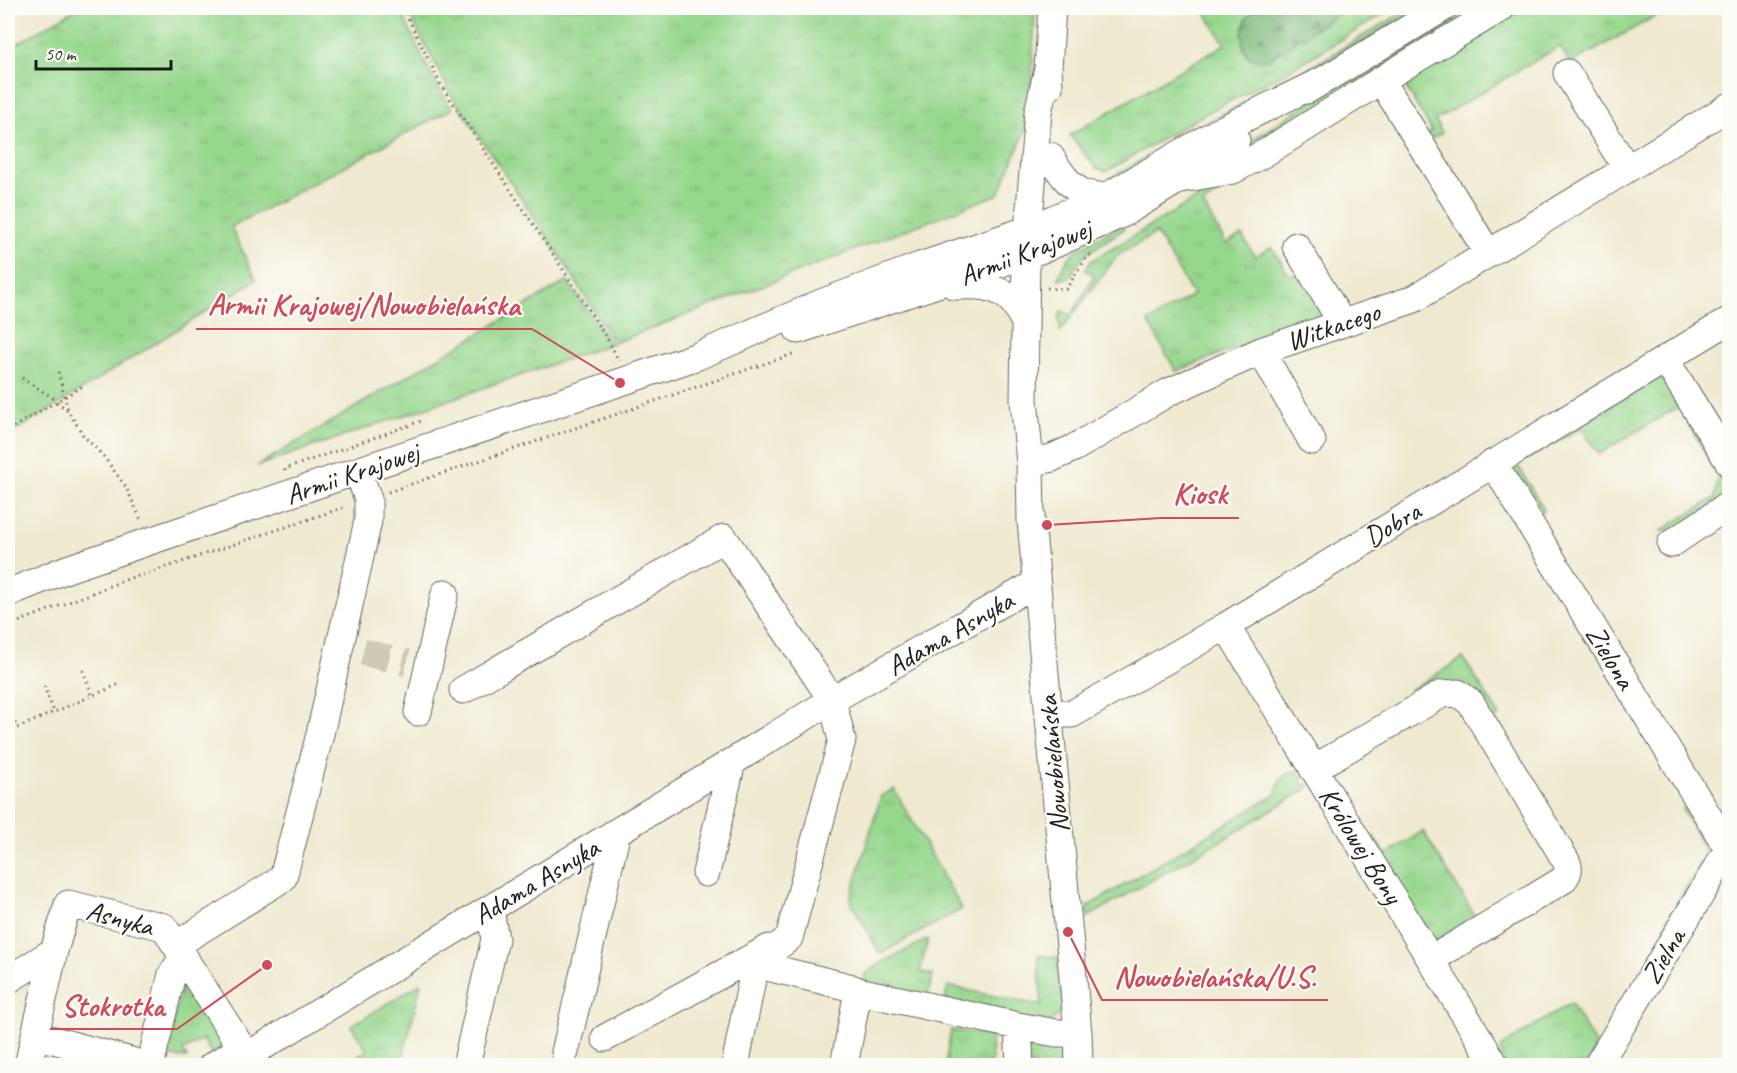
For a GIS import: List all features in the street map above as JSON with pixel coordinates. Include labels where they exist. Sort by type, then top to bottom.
[{"type":"street","name":"Nowobielańska","points":[[1052,8],[1048,69],[1050,156],[1025,323],[1024,400],[1030,463],[1031,521],[1036,583],[1078,1033],[1079,1065]]},
{"type":"street","name":"Armii Krajowej","points":[[8,593],[67,569],[698,356],[821,303],[920,266],[1037,238],[1122,214],[1178,180],[1321,81],[1443,8]]},
{"type":"street","points":[[1178,180],[1212,175],[1241,166],[1501,8]]},
{"type":"street","name":"Nowobielańska","points":[[1030,463],[1039,388],[1038,112],[1048,69]]},
{"type":"street","points":[[1567,73],[1627,169]]},
{"type":"street","points":[[1381,80],[1488,253]]},
{"type":"street","name":"Armii Krajowej","points":[[698,356],[781,336],[927,288],[1037,238],[1223,129],[1321,81]]},
{"type":"street","name":"Witkacego","points":[[1030,463],[1052,458],[1074,448],[1169,392],[1261,351],[1414,299],[1730,106]]},
{"type":"street","points":[[1050,156],[1059,171],[1083,193],[1104,197]]},
{"type":"street","points":[[1296,246],[1342,323]]},
{"type":"street","points":[[927,288],[980,285],[996,290],[1012,301],[1025,323]]},
{"type":"street","name":"Dobra","points":[[1049,713],[1072,714],[1226,626],[1730,320]]},
{"type":"street","points":[[1261,351],[1312,441]]},
{"type":"street","points":[[1665,359],[1730,464]]},
{"type":"street","name":"Zielona","points":[[1493,463],[1729,849]]},
{"type":"street","points":[[34,1035],[150,1065],[172,974],[178,965],[181,952],[283,878],[320,734],[368,521],[368,499],[358,471]]},
{"type":"street","points":[[1671,544],[1730,504]]},
{"type":"street","points":[[463,690],[724,538],[832,700],[842,740],[789,938],[755,964],[735,1065]]},
{"type":"street","name":"Adama Asnyka","points":[[212,1065],[245,1057],[832,700],[1036,583]]},
{"type":"street","points":[[418,712],[418,665],[445,593]]},
{"type":"street","name":"Królowej Bony","points":[[1226,626],[1496,1065]]},
{"type":"street","points":[[1313,769],[1442,694],[1458,693],[1471,703],[1566,861],[1568,869],[1563,880],[1432,959]]},
{"type":"street","points":[[706,873],[732,762]]},
{"type":"street","points":[[565,1052],[617,832]]},
{"type":"street","name":"Zielna","points":[[1597,1065],[1729,849]]},
{"type":"street","name":"Asnyka","points":[[54,951],[68,904],[164,927],[245,1057]]},
{"type":"street","points":[[466,1065],[495,939],[490,909]]},
{"type":"street","points":[[605,1038],[789,938]]},
{"type":"street","points":[[8,980],[54,951]]},
{"type":"street","points":[[28,1065],[54,951]]},
{"type":"street","points":[[755,964],[858,991],[1018,1026],[1056,1033],[1078,1033]]},
{"type":"street","points":[[844,1065],[858,991]]},
{"type":"street","points":[[1018,1026],[1020,1065]]},
{"type":"path","points":[[403,8],[441,85],[568,277],[609,342],[621,367]]},
{"type":"path","points":[[1722,8],[1730,14]]},
{"type":"path","points":[[1066,289],[1087,257],[1096,251]]},
{"type":"path","points":[[8,626],[130,578],[805,350]]},
{"type":"path","points":[[57,372],[69,412]]},
{"type":"path","points":[[22,378],[69,412],[83,435],[104,457],[126,488],[139,513],[144,529]]},
{"type":"path","points":[[8,430],[82,386]]},
{"type":"path","points":[[82,670],[92,695]]},
{"type":"path","points":[[8,706],[16,728],[122,683]]},
{"type":"path","points":[[44,686],[54,712]]},
{"type":"green space","points":[[78,8],[399,8],[431,75],[452,109],[231,227],[256,280],[8,436],[8,49]]},
{"type":"green space","points":[[406,8],[1035,8],[1030,119],[999,194],[614,343],[560,256],[452,96]]},
{"type":"green space","points":[[1202,8],[1394,8],[1283,74],[1201,116],[1106,172],[1096,168],[1070,135],[1225,44]]},
{"type":"green space","points":[[1256,8],[1364,8],[1349,10],[1334,16],[1270,59],[1255,60],[1250,58],[1244,50],[1242,34],[1246,19]]},
{"type":"green space","points":[[1410,8],[1419,8],[1304,75],[1111,181],[1112,177],[1199,126],[1307,69]]},
{"type":"green space","points":[[1464,8],[1481,8],[1232,162],[1215,164],[1369,64]]},
{"type":"green space","points":[[1524,8],[1670,8],[1570,64],[1560,46],[1435,120],[1442,133],[1431,139],[1426,135],[1432,131],[1402,81]]},
{"type":"green space","points":[[1222,186],[1226,189],[1203,204],[1226,244],[1242,235],[1255,257],[1272,247],[1288,274],[1303,276],[1322,307],[1317,318],[1176,371],[1148,322],[1193,295],[1156,233],[1117,256],[1060,332],[1061,311],[1072,315],[1094,275],[1085,270],[1091,261],[1214,188]]},
{"type":"green space","points":[[1121,223],[1124,229],[1083,256],[1069,278],[1058,279],[1065,263],[1074,252]]},
{"type":"green space","points":[[567,281],[611,344],[257,466]]},
{"type":"green space","points":[[1658,378],[1670,386],[1678,407],[1599,454],[1581,428],[1517,464],[1544,510],[1538,514],[1512,474],[1512,465]]},
{"type":"green space","points":[[1690,428],[1696,430],[1726,475],[1729,485],[1728,497],[1674,531],[1661,531],[1715,498],[1718,474]]},
{"type":"green space","points":[[1463,658],[1500,716],[1491,722],[1471,690],[1415,697],[1410,690]]},
{"type":"green space","points":[[1297,770],[1303,777],[1300,784],[1309,784],[1308,788],[1088,917],[1087,907],[1275,795],[1281,778]]},
{"type":"green space","points":[[894,789],[962,909],[880,954],[850,900],[881,796]]},
{"type":"green space","points":[[1689,804],[1713,849],[1669,927],[1665,925],[1707,853],[1682,809]]},
{"type":"green space","points":[[1423,831],[1476,918],[1452,936],[1434,942],[1369,840],[1374,836],[1386,855]]},
{"type":"green space","points":[[928,939],[920,972],[933,975],[928,996],[863,983],[865,975],[879,964]]},
{"type":"green space","points":[[1038,955],[1058,958],[1064,1010],[1047,1025],[944,1004],[948,986],[1042,1006]]},
{"type":"green space","points":[[183,983],[226,1044],[212,1055],[203,1039],[183,1050],[187,1058],[171,1057],[166,1050]]},
{"type":"green space","points":[[421,983],[401,1065],[343,1065],[367,1050],[351,1026]]},
{"type":"green space","points":[[1571,1003],[1595,1044],[1590,1065],[1504,1065],[1500,1047]]},
{"type":"green space","points":[[951,1030],[991,1036],[992,1065],[945,1065]]},
{"type":"green space","points":[[1047,1041],[1062,1048],[1067,1065],[1027,1065],[1026,1053],[1033,1042]]},
{"type":"tunnel","points":[[363,652],[407,663]]},
{"type":"place","name":"Armii Krajowej/Nowobielańska","points":[[620,383]]},
{"type":"place","name":"Kiosk","points":[[1047,525]]},
{"type":"place","name":"Nowobielańska/U.S.","points":[[1068,932]]},
{"type":"place","name":"Stokrotka","points":[[267,965]]}]
